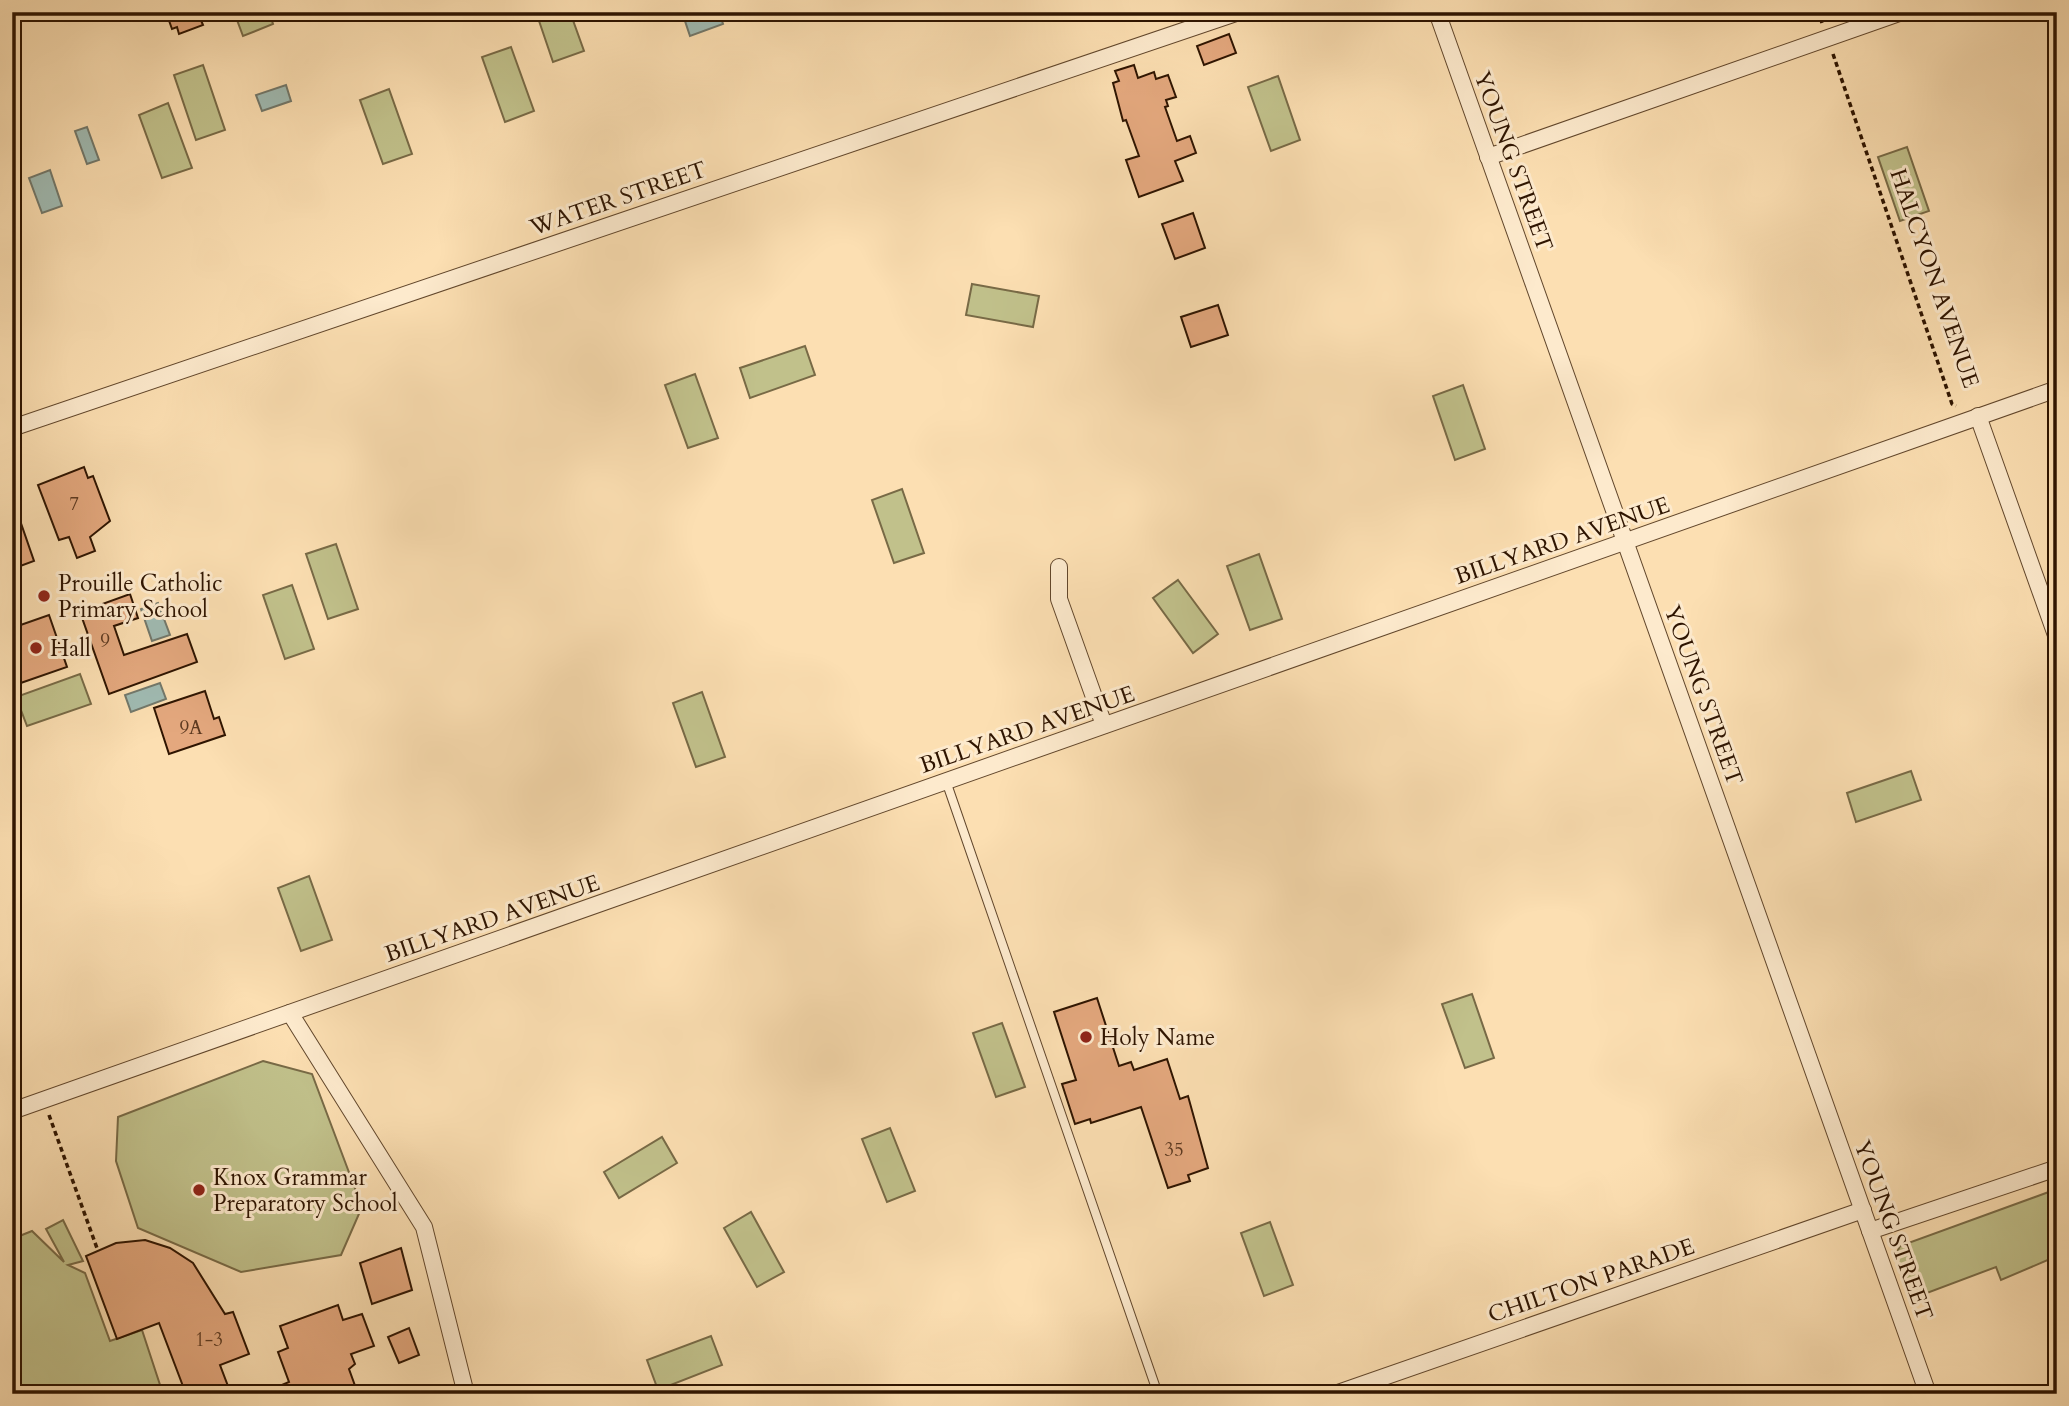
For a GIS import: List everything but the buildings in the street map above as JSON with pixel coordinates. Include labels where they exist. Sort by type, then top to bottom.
[{"type":"street","name":"WATER STREET","points":[[12,428],[1239,12]]},
{"type":"street","name":"YOUNG STREET","points":[[1437,12],[1928,1394]]},
{"type":"street","points":[[1488,157],[1902,12]]},
{"type":"street","name":"BILLYARD AVENUE","points":[[12,1111],[2057,388]]},
{"type":"street","name":"HALCYON AVENUE","points":[[1978,416],[2057,638]]},
{"type":"street","points":[[1059,567],[1059,599],[1104,725]]},
{"type":"street","points":[[290,1013],[424,1227],[466,1394]]},
{"type":"street","points":[[1870,1231],[2057,1168]]},
{"type":"street","name":"CHILTON PARADE","points":[[1335,1394],[1863,1210]]},
{"type":"lane","points":[[946,781],[1158,1394]]},
{"type":"path","name":"HALCYON AVENUE","points":[[1828,38],[1952,404],[1978,416]]},
{"type":"path","points":[[55,1131],[98,1251]]},
{"type":"green space","points":[[234,12],[269,12],[273,24],[243,36]]},
{"type":"green space","points":[[536,12],[570,12],[584,51],[553,62]]},
{"type":"green space","points":[[511,47],[534,111],[505,122],[482,57]]},
{"type":"green space","points":[[203,65],[225,130],[196,140],[174,75]]},
{"type":"green space","points":[[1278,76],[1300,140],[1271,151],[1248,87]]},
{"type":"green space","points":[[389,89],[412,154],[383,164],[360,100]]},
{"type":"green space","points":[[168,103],[192,168],[162,178],[139,115]]},
{"type":"green space","points":[[1907,147],[1929,211],[1900,221],[1878,157]]},
{"type":"green space","points":[[972,284],[1039,296],[1033,327],[966,315]]},
{"type":"green space","points":[[805,346],[815,375],[750,398],[740,368]]},
{"type":"green space","points":[[695,374],[718,438],[688,448],[665,385]]},
{"type":"green space","points":[[1463,385],[1485,449],[1455,460],[1433,396]]},
{"type":"green space","points":[[902,489],[924,553],[894,563],[872,500]]},
{"type":"green space","points":[[336,544],[358,609],[328,619],[306,554]]},
{"type":"green space","points":[[1259,554],[1282,619],[1250,630],[1227,566]]},
{"type":"green space","points":[[1178,580],[1218,634],[1193,653],[1153,598]]},
{"type":"green space","points":[[292,585],[314,649],[285,659],[263,595]]},
{"type":"green space","points":[[80,674],[91,704],[27,726],[16,697]]},
{"type":"green space","points":[[702,692],[725,757],[696,767],[673,703]]},
{"type":"green space","points":[[1911,771],[1921,800],[1856,822],[1847,793]]},
{"type":"green space","points":[[309,876],[332,940],[301,951],[278,888]]},
{"type":"green space","points":[[1472,994],[1494,1058],[1465,1068],[1442,1004]]},
{"type":"green space","points":[[1002,1023],[1025,1087],[996,1097],[973,1033]]},
{"type":"green space","points":[[263,1061],[312,1074],[362,1207],[341,1255],[241,1272],[138,1228],[116,1161],[118,1117]]},
{"type":"green space","points":[[890,1128],[915,1191],[887,1202],[862,1139]]},
{"type":"green space","points":[[662,1137],[677,1163],[619,1198],[604,1172]]},
{"type":"green space","points":[[2057,1189],[2057,1256],[2001,1280],[1996,1267],[1911,1299],[1895,1256],[1900,1246]]},
{"type":"green space","points":[[751,1212],[784,1272],[757,1287],[724,1228]]},
{"type":"green space","points":[[63,1220],[83,1261],[68,1265],[85,1273],[110,1341],[142,1330],[163,1394],[12,1394],[12,1239],[32,1231],[64,1262],[46,1229]]},
{"type":"green space","points":[[1270,1222],[1293,1285],[1264,1296],[1241,1233]]},
{"type":"green space","points":[[711,1336],[722,1365],[658,1390],[647,1360]]},
{"type":"water","points":[[719,12],[723,24],[690,36],[685,21]]},
{"type":"water","points":[[286,85],[291,101],[262,111],[256,95]]},
{"type":"water","points":[[87,127],[99,160],[87,164],[75,131]]},
{"type":"water","points":[[50,170],[62,206],[42,213],[29,178]]},
{"type":"water","points":[[158,603],[170,635],[152,641],[141,609]]},
{"type":"water","points":[[160,683],[166,699],[131,712],[125,695]]},
{"type":"place","name":"Prouille Catholic Primary School","points":[[44,596]]},
{"type":"place","name":"Hall","points":[[36,648]]},
{"type":"place","name":"Holy Name","points":[[1086,1037]]},
{"type":"place","name":"Knox Grammar Preparatory School","points":[[199,1190]]}]
